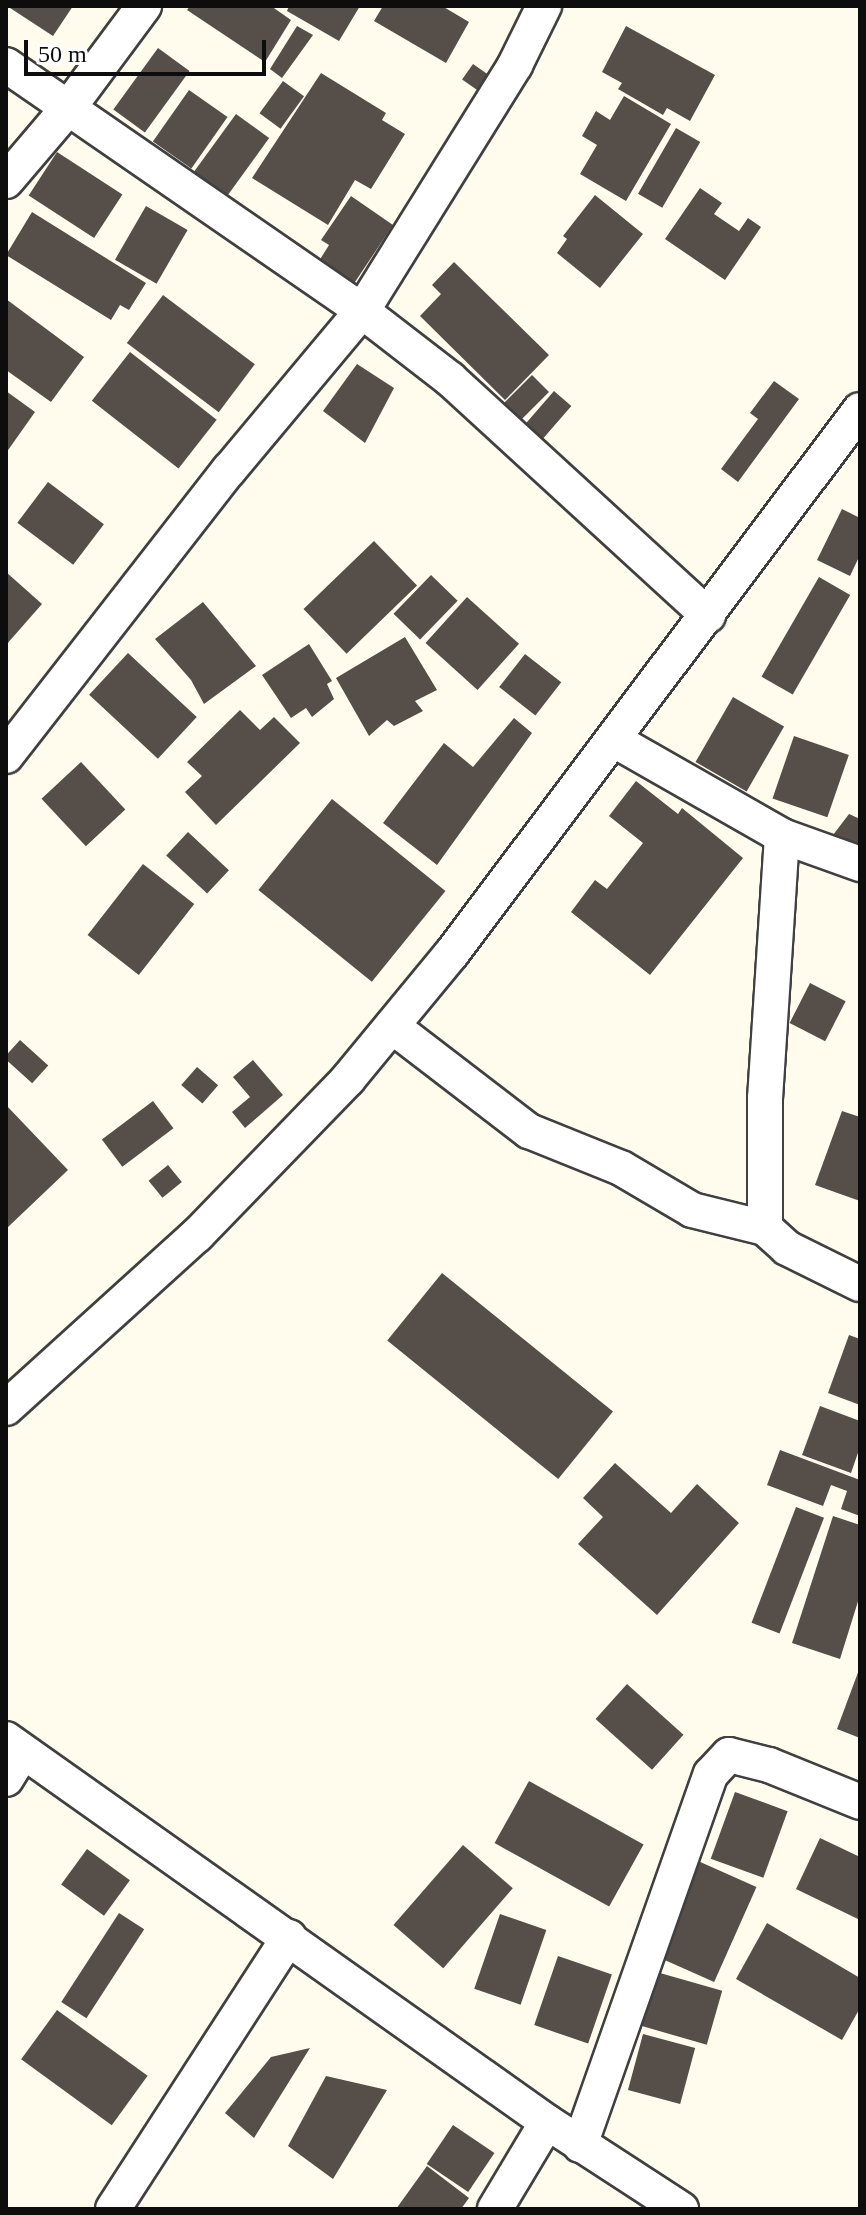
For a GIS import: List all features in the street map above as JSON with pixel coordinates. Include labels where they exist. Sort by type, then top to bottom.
[{"type":"street","points":[[6,181],[69,107],[144,6]]},
{"type":"street","points":[[6,756],[229,470],[362,311],[515,65],[544,6]]},
{"type":"street","points":[[6,65],[362,311],[450,379],[708,615]]},
{"type":"street","points":[[6,1408],[197,1235],[392,1026],[614,740],[860,410]]},
{"type":"street","points":[[614,740],[782,836],[860,864]]},
{"type":"street","points":[[765,1228],[764,1112],[782,836]]},
{"type":"street","points":[[392,1026],[529,1131],[621,1168],[692,1210],[765,1228],[787,1248],[860,1284]]},
{"type":"street","points":[[580,2145],[711,1774],[729,1755],[769,1765],[860,1802]]},
{"type":"street","points":[[12,1757],[289,1937],[547,2122],[671,2206]]},
{"type":"street","points":[[113,2209],[289,1937]]},
{"type":"street","points":[[495,2209],[547,2122]]},
{"type":"building","points":[[7,6],[73,6],[53,36]]},
{"type":"building","points":[[190,6],[271,6],[291,20],[265,62],[187,10]]},
{"type":"building","points":[[289,6],[360,6],[339,41],[287,11]]},
{"type":"building","points":[[383,6],[442,6],[469,22],[446,63],[374,21]]},
{"type":"building","points":[[297,26],[313,35],[282,78],[270,69]]},
{"type":"building","points":[[626,26],[715,75],[690,121],[667,108],[663,115],[618,89],[622,83],[602,72]]},
{"type":"building","points":[[158,48],[190,71],[145,132],[113,109]]},
{"type":"building","points":[[473,64],[490,76],[479,92],[462,80]]},
{"type":"building","points":[[321,73],[386,113],[382,120],[405,134],[371,189],[355,180],[328,225],[252,178]]},
{"type":"building","points":[[283,81],[304,96],[281,129],[259,113]]},
{"type":"building","points":[[189,90],[228,117],[191,169],[153,142]]},
{"type":"building","points":[[624,96],[671,124],[626,201],[580,174],[597,145],[582,136],[596,111],[610,120]]},
{"type":"building","points":[[236,114],[269,138],[226,197],[193,173]]},
{"type":"building","points":[[676,128],[700,142],[662,208],[638,194]]},
{"type":"building","points":[[57,152],[122,194],[94,238],[29,196]]},
{"type":"building","points":[[700,188],[722,203],[714,214],[739,231],[748,218],[761,227],[725,280],[665,239]]},
{"type":"building","points":[[595,195],[643,234],[600,288],[557,253],[567,239],[563,236]]},
{"type":"building","points":[[351,196],[393,225],[353,285],[319,261],[329,245],[321,240]]},
{"type":"building","points":[[146,206],[188,230],[157,284],[115,260]]},
{"type":"building","points":[[32,212],[146,283],[129,310],[120,305],[111,320],[6,255]]},
{"type":"building","points":[[454,262],[549,355],[505,400],[420,316],[441,294],[432,285]]},
{"type":"building","points":[[163,295],[255,364],[219,412],[127,343]]},
{"type":"building","points":[[6,299],[84,357],[51,402],[6,370]]},
{"type":"building","points":[[130,352],[217,420],[179,469],[92,401]]},
{"type":"building","points":[[357,364],[394,388],[365,443],[323,411]]},
{"type":"building","points":[[532,375],[549,392],[521,420],[504,403]]},
{"type":"building","points":[[774,381],[799,399],[738,482],[721,469],[758,419],[750,413]]},
{"type":"building","points":[[6,391],[35,412],[6,453]]},
{"type":"building","points":[[554,391],[571,406],[539,443],[522,428]]},
{"type":"building","points":[[48,482],[104,524],[73,565],[17,523]]},
{"type":"building","points":[[842,509],[860,518],[860,555],[850,576],[817,560]]},
{"type":"building","points":[[374,541],[417,586],[347,654],[304,609]]},
{"type":"building","points":[[6,572],[42,604],[6,645]]},
{"type":"building","points":[[431,575],[458,601],[420,640],[393,614]]},
{"type":"building","points":[[819,577],[850,595],[793,695],[762,677]]},
{"type":"building","points":[[467,597],[519,644],[478,690],[426,643]]},
{"type":"building","points":[[203,602],[256,666],[204,704],[191,680],[155,639]]},
{"type":"building","points":[[405,637],[437,690],[415,701],[423,711],[394,726],[387,720],[369,736],[336,678]]},
{"type":"building","points":[[309,644],[332,681],[327,684],[334,699],[312,717],[306,708],[291,718],[262,675]]},
{"type":"building","points":[[128,653],[197,717],[158,759],[89,695]]},
{"type":"building","points":[[525,654],[561,682],[535,715],[499,687]]},
{"type":"building","points":[[733,697],[784,726],[747,791],[696,762]]},
{"type":"building","points":[[240,710],[260,730],[274,717],[300,743],[216,825],[185,792],[202,776],[187,762]]},
{"type":"building","points":[[514,718],[532,733],[437,865],[383,823],[444,743],[473,767]]},
{"type":"building","points":[[794,736],[849,755],[827,817],[773,798]]},
{"type":"building","points":[[81,762],[125,810],[86,846],[42,799]]},
{"type":"building","points":[[636,781],[678,814],[682,808],[743,858],[650,975],[571,912],[595,880],[607,889],[643,843],[609,816]]},
{"type":"building","points":[[332,799],[445,891],[372,982],[258,890]]},
{"type":"building","points":[[849,814],[860,819],[860,851],[830,839]]},
{"type":"building","points":[[188,832],[229,870],[207,894],[166,855]]},
{"type":"building","points":[[143,864],[194,904],[139,975],[88,935]]},
{"type":"building","points":[[810,983],[846,1001],[825,1041],[790,1023]]},
{"type":"building","points":[[20,1040],[48,1065],[32,1083],[6,1060]]},
{"type":"building","points":[[253,1060],[283,1095],[245,1128],[232,1112],[250,1097],[233,1077]]},
{"type":"building","points":[[197,1067],[218,1085],[202,1103],[181,1085]]},
{"type":"building","points":[[153,1101],[173,1128],[122,1167],[102,1140]]},
{"type":"building","points":[[6,1105],[68,1170],[7,1228],[6,1227]]},
{"type":"building","points":[[842,1111],[860,1117],[860,1201],[815,1185]]},
{"type":"building","points":[[168,1165],[182,1182],[162,1198],[149,1181]]},
{"type":"building","points":[[442,1273],[613,1411],[558,1479],[387,1341]]},
{"type":"building","points":[[849,1335],[860,1339],[860,1405],[828,1393]]},
{"type":"building","points":[[820,1406],[860,1421],[860,1447],[851,1473],[802,1455]]},
{"type":"building","points":[[780,1450],[860,1480],[860,1516],[841,1509],[847,1491],[831,1485],[823,1506],[767,1485]]},
{"type":"building","points":[[615,1463],[671,1513],[697,1484],[739,1523],[657,1615],[578,1544],[603,1517],[583,1498]]},
{"type":"building","points":[[796,1507],[824,1518],[780,1634],[752,1623]]},
{"type":"building","points":[[833,1516],[860,1525],[860,1595],[840,1659],[792,1643]]},
{"type":"building","points":[[860,1667],[860,1738],[837,1729]]},
{"type":"building","points":[[627,1684],[683,1735],[652,1770],[596,1719]]},
{"type":"building","points":[[529,1781],[644,1845],[609,1907],[495,1843]]},
{"type":"building","points":[[735,1792],[788,1811],[763,1878],[711,1859]]},
{"type":"building","points":[[820,1838],[860,1857],[860,1920],[796,1889]]},
{"type":"building","points":[[463,1845],[513,1888],[443,1968],[393,1925]]},
{"type":"building","points":[[87,1849],[130,1880],[104,1916],[61,1885]]},
{"type":"building","points":[[698,1861],[756,1887],[714,1982],[656,1956]]},
{"type":"building","points":[[119,1913],[144,1929],[86,2018],[61,2002]]},
{"type":"building","points":[[500,1914],[546,1930],[521,2005],[474,1989]]},
{"type":"building","points":[[767,1923],[860,1978],[860,2008],[842,2040],[736,1979]]},
{"type":"building","points":[[558,1956],[612,1975],[588,2044],[534,2025]]},
{"type":"building","points":[[653,1971],[722,1991],[707,2045],[638,2025]]},
{"type":"building","points":[[57,2010],[148,2076],[112,2125],[21,2059]]},
{"type":"building","points":[[643,2034],[695,2048],[680,2104],[628,2090]]},
{"type":"building","points":[[310,2048],[254,2138],[225,2113],[271,2057]]},
{"type":"building","points":[[326,2076],[387,2090],[333,2179],[288,2146]]},
{"type":"building","points":[[453,2125],[494,2153],[468,2192],[427,2164]]},
{"type":"building","points":[[427,2166],[469,2198],[461,2209],[396,2209]]}]
